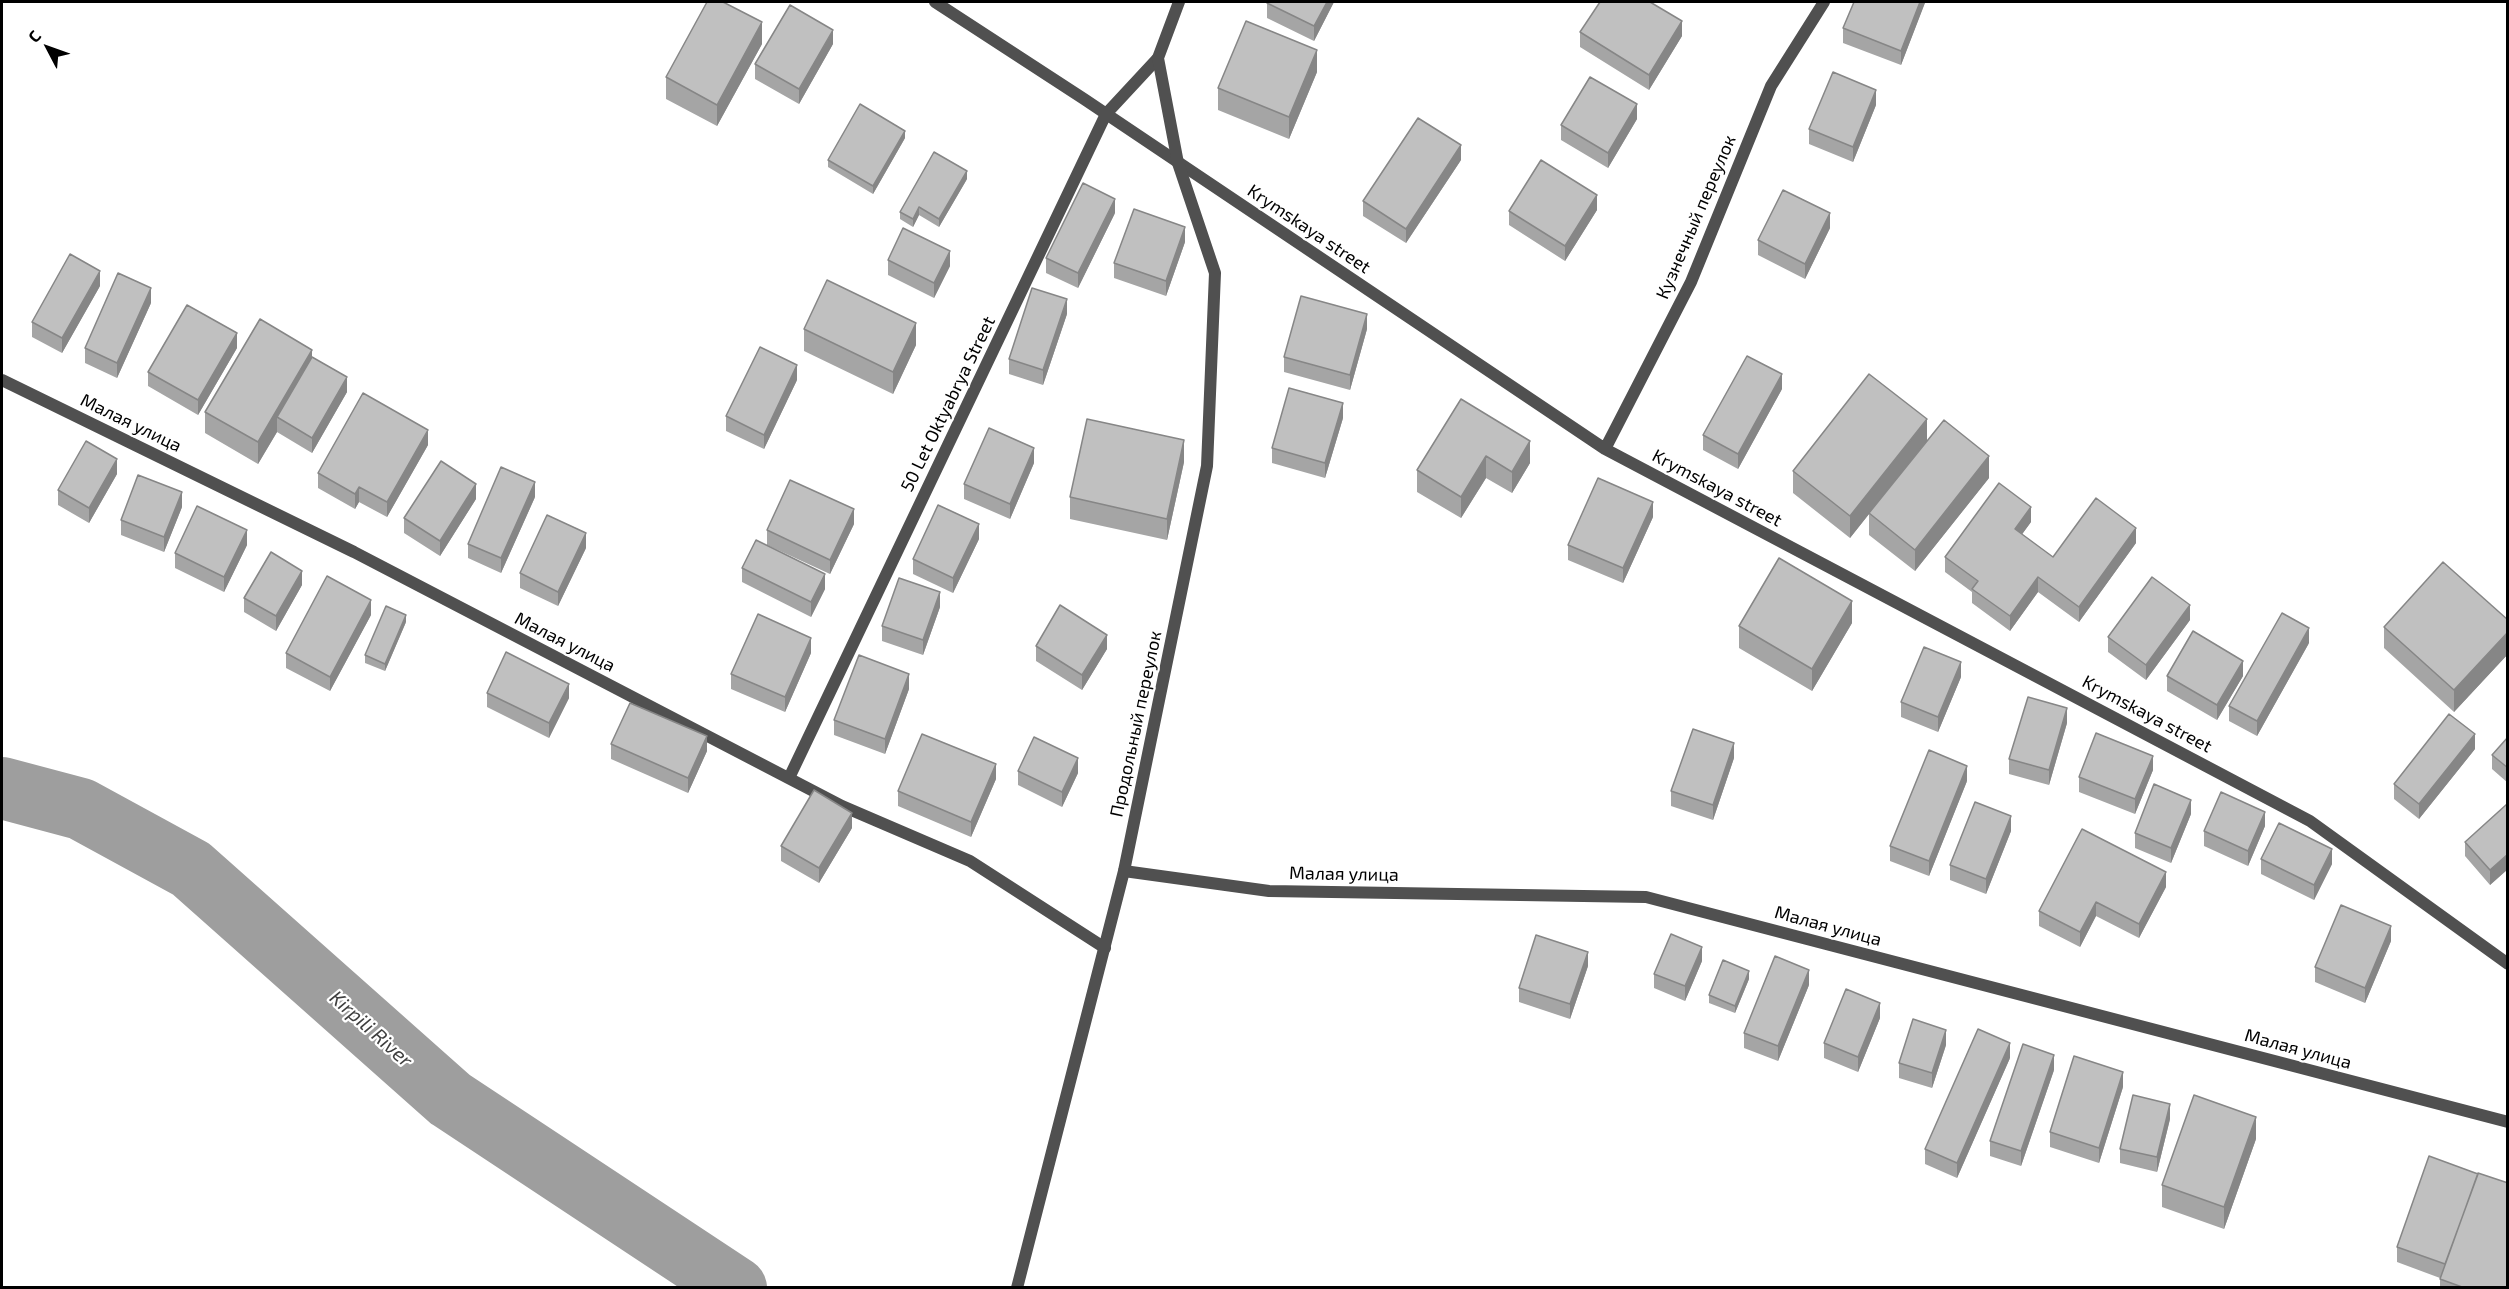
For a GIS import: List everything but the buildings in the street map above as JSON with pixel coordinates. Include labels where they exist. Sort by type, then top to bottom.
[{"type":"street","name":"Krymskaya street","points":[[935,2],[1605,449],[2310,820],[2508,964]]},
{"type":"street","name":"50 Let Oktyabrya Street","points":[[789,778],[1106,114],[1158,58],[1179,2]]},
{"type":"street","name":"Кузнечный переулок","points":[[1605,449],[1691,282],[1771,86],[1824,2]]},
{"type":"street","points":[[1158,58],[1178,163]]},
{"type":"street","name":"Продольный переулок","points":[[1017,1287],[1124,870],[1207,466],[1215,273],[1178,163]]},
{"type":"street","name":"Малая улица","points":[[2,380],[354,552],[842,806],[970,861],[1105,948]]},
{"type":"street","name":"Малая улица","points":[[1124,870],[1269,891],[1646,897],[2508,1122]]},
{"type":"waterway","name":"Kirpili River","points":[[2,788],[81,809],[191,869],[450,1099],[736,1288]]}]
